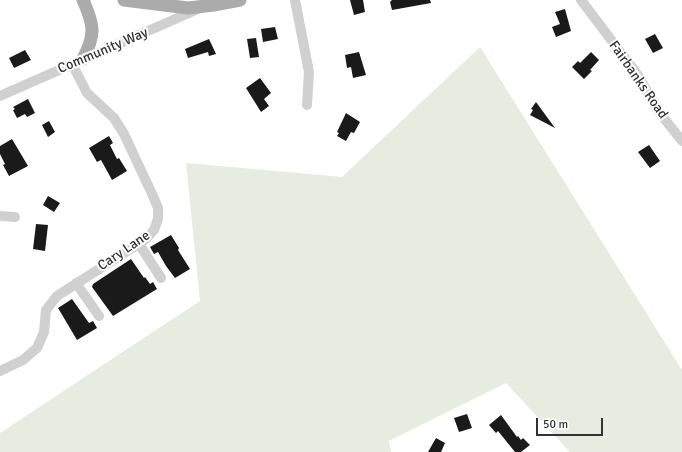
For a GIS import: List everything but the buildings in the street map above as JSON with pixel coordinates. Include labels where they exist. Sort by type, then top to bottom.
[{"type":"main road","points":[[77,62],[91,43],[93,33],[91,17],[82,0]]},
{"type":"main road","points":[[124,0],[188,8],[240,0]]},
{"type":"street","points":[[295,0],[309,72],[306,105]]},
{"type":"street","name":"Fairbanks Road","points":[[581,0],[622,53],[646,88],[660,112],[682,141]]},
{"type":"street","name":"Community Way","points":[[0,96],[206,6]]},
{"type":"street","name":"Cary Lane","points":[[0,371],[16,364],[34,352],[42,338],[48,306],[57,296],[151,235],[159,214],[156,202],[124,134],[114,118],[88,93],[77,62]]},
{"type":"street","points":[[0,216],[15,218]]},
{"type":"street","points":[[139,244],[161,278]]},
{"type":"street","points":[[76,283],[98,316]]},
{"type":"shaded area","points":[[480,47],[682,370],[682,452],[570,452],[506,383],[389,441],[391,452],[0,452],[0,433],[200,301],[186,163],[342,177]]}]
